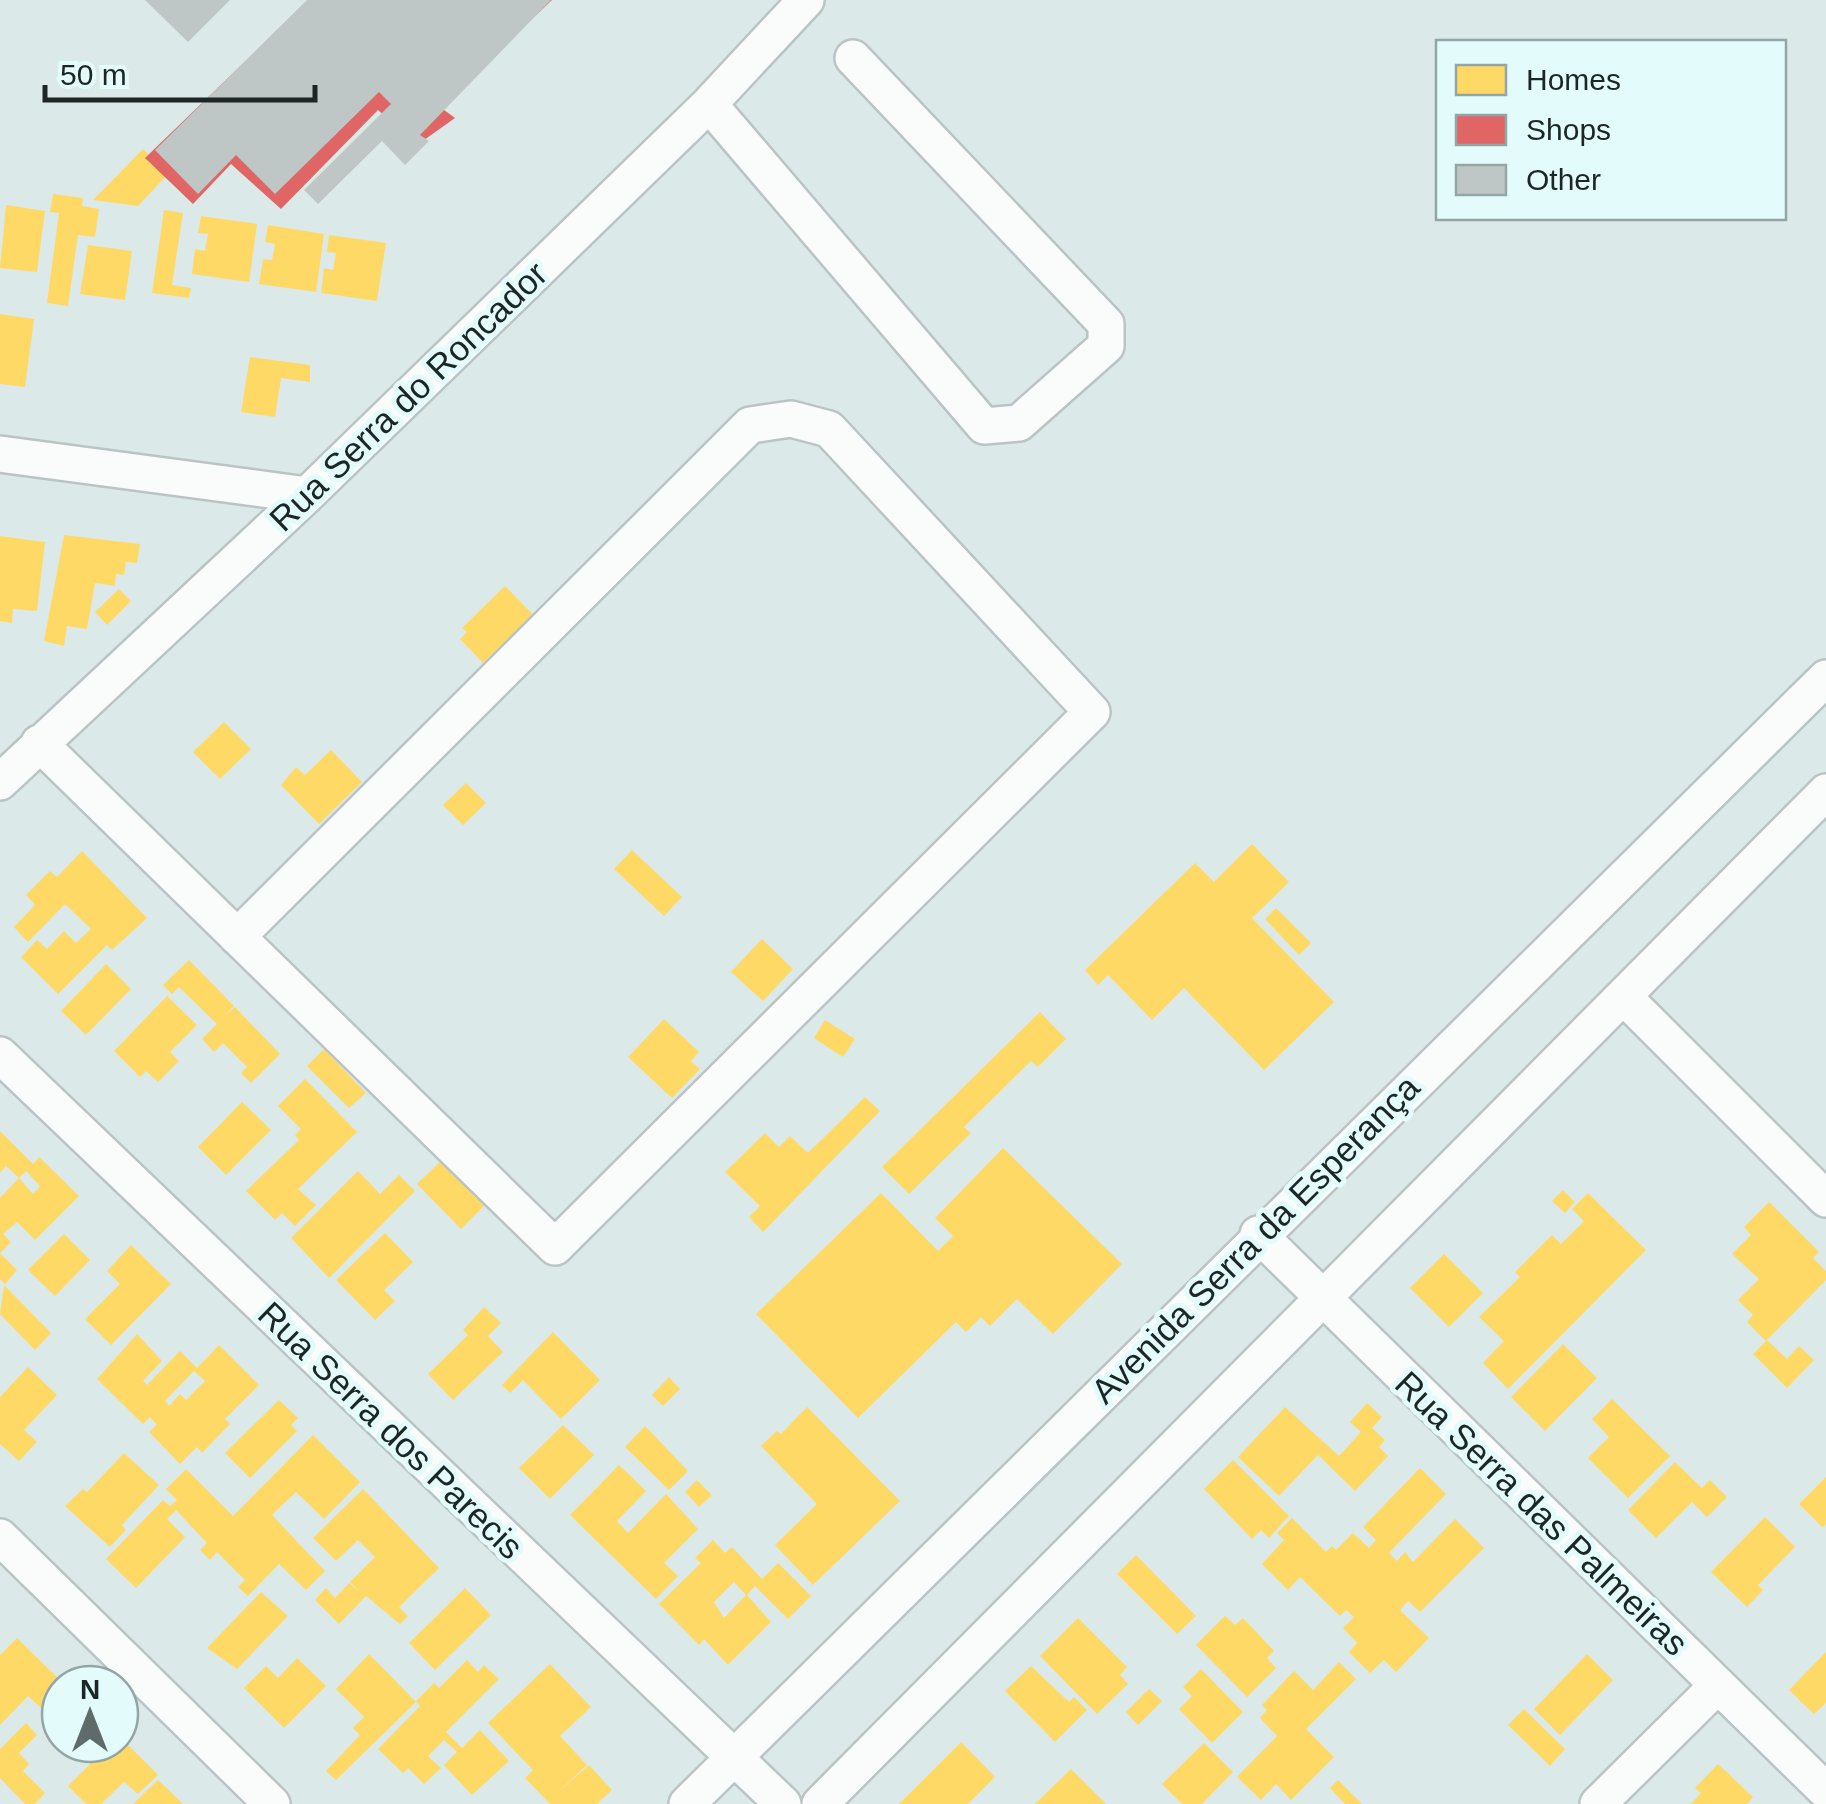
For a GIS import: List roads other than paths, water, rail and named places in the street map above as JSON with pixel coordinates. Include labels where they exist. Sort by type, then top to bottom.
[{"type":"street","name":"Rua Serra do Roncador","points":[[0,782],[307,495],[709,104],[806,0]]},
{"type":"street","points":[[709,104],[984,426],[1019,422],[1106,346],[1106,324],[853,58]]},
{"type":"street","points":[[39,742],[237,938],[555,1247],[1092,712],[829,429],[791,419],[750,425],[237,938]]},
{"type":"street","points":[[0,454],[307,495]]},
{"type":"street","name":"Avenida Serra da Esperança","points":[[686,1804],[1258,1234],[1826,678]]},
{"type":"street","points":[[820,1804],[1826,792]]},
{"type":"street","points":[[1624,997],[1826,1199]]},
{"type":"street","name":"Rua Serra dos Parecis","points":[[0,1055],[783,1804]]},
{"type":"street","name":"Rua Serra das Palmeiras","points":[[1258,1234],[1826,1790]]},
{"type":"street","points":[[0,1537],[272,1804]]},
{"type":"street","points":[[1598,1804],[1718,1686]]}]
